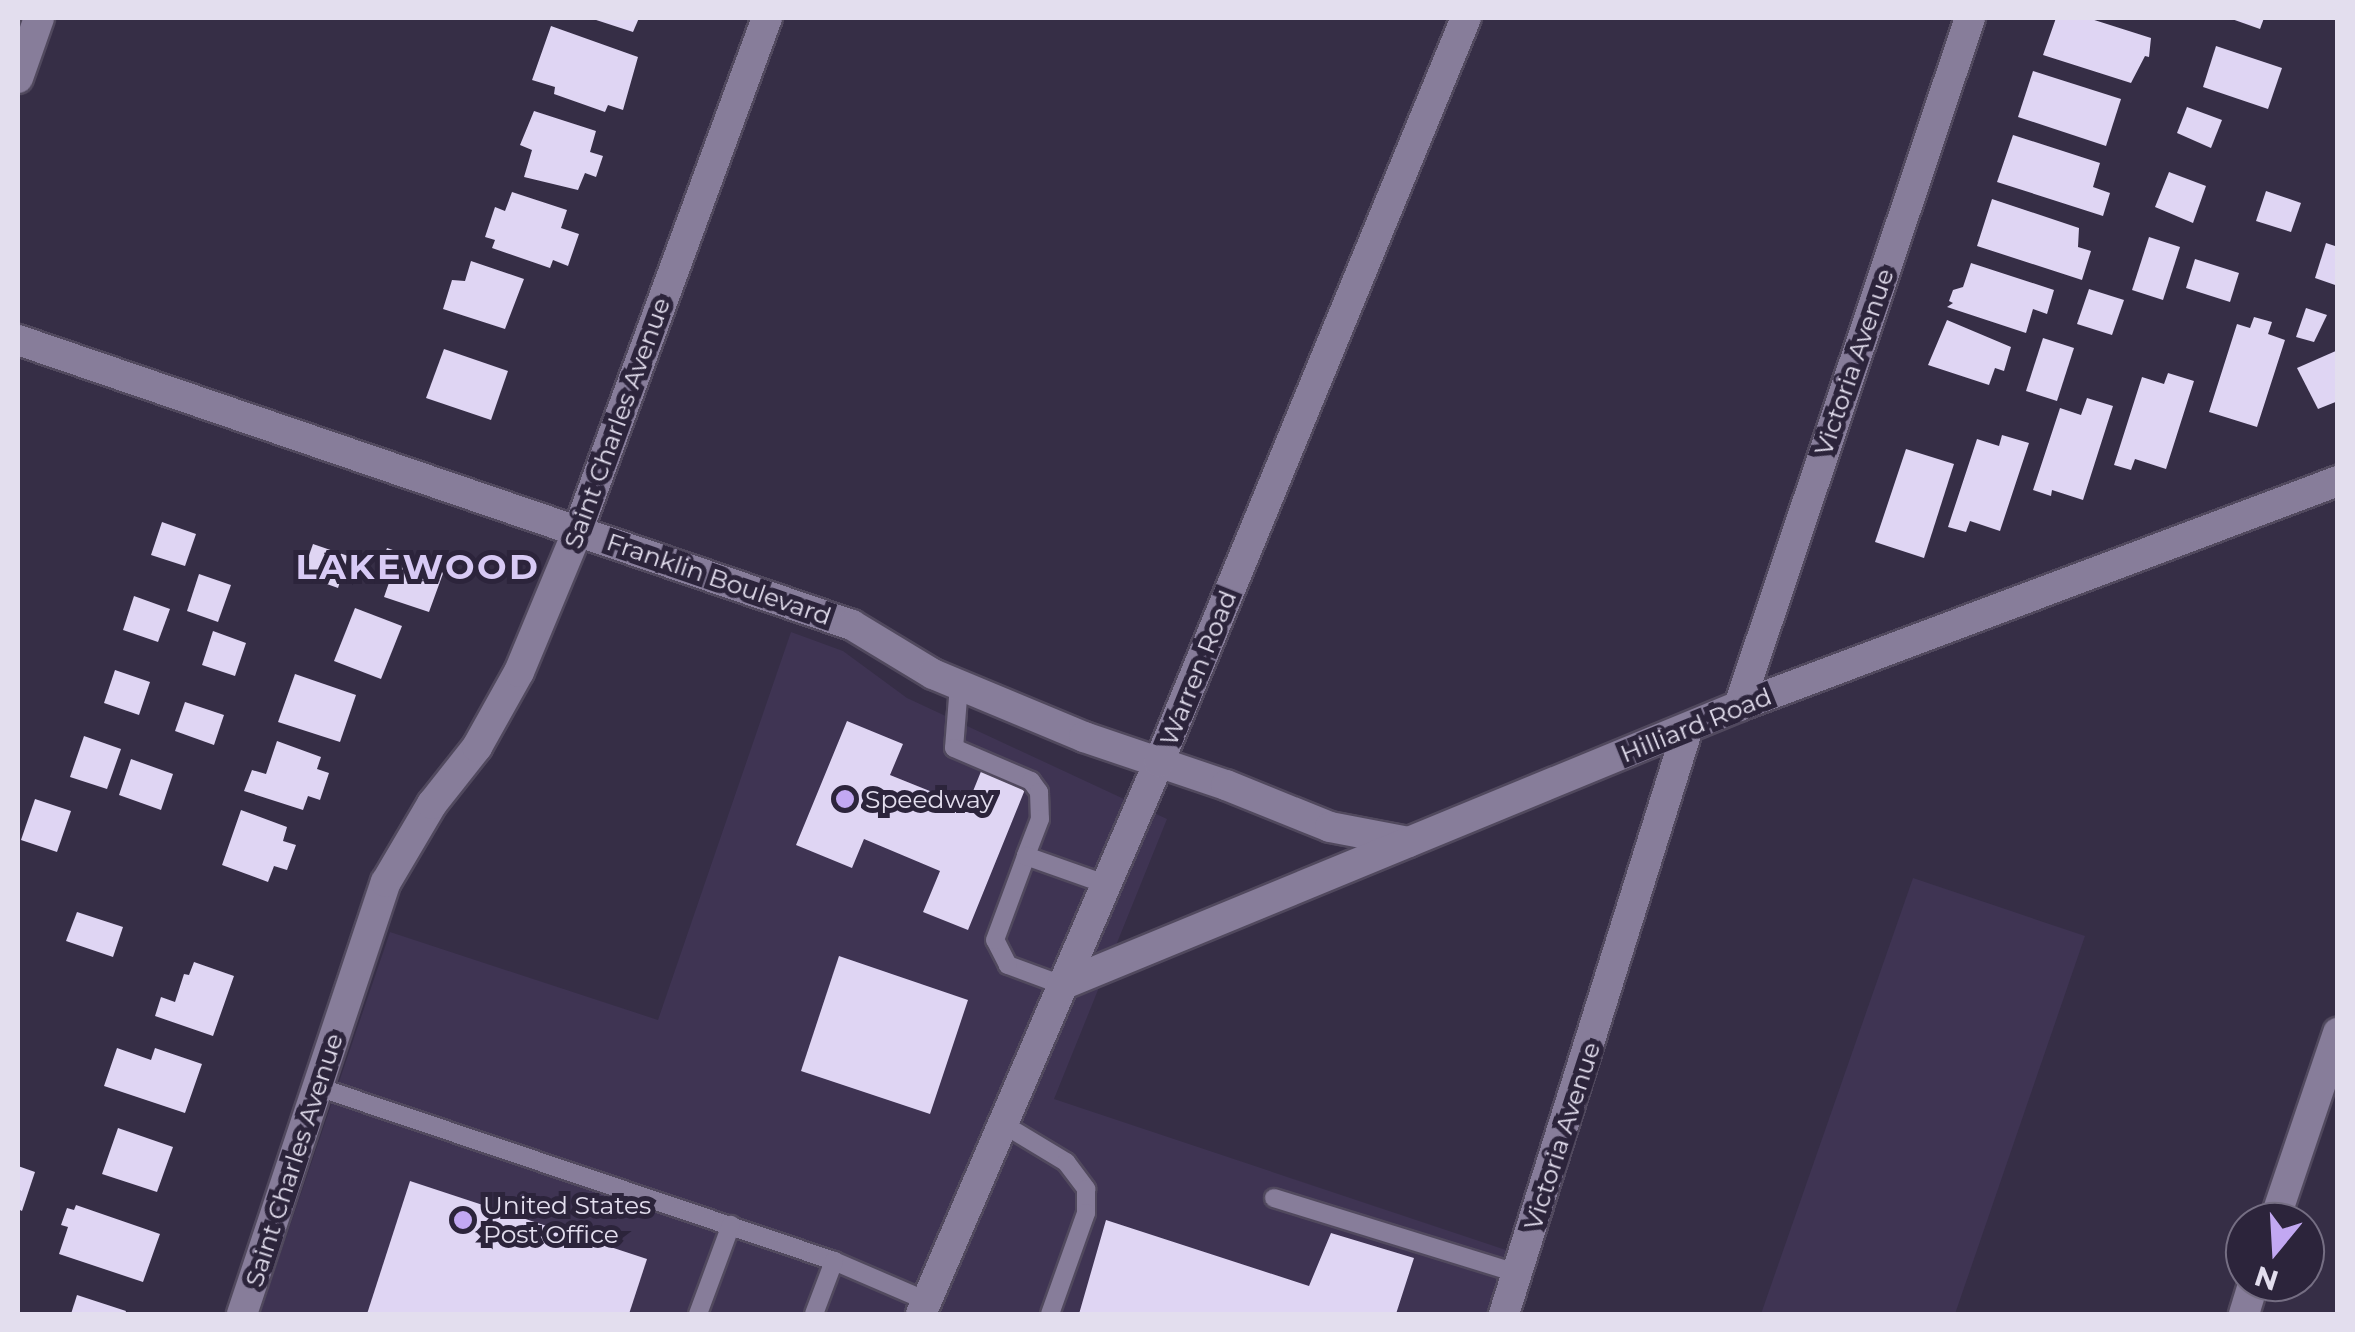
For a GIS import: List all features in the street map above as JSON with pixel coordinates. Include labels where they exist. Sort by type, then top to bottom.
[{"type":"street","points":[[18,78],[38,18]]},
{"type":"street","name":"Saint Charles Avenue","points":[[242,1314],[386,882],[413,832],[477,747],[503,703],[578,530],[767,18]]},
{"type":"street","name":"Warren Road","points":[[924,1311],[1159,762],[1466,18]]},
{"type":"street","name":"Victoria Avenue","points":[[1739,706],[1970,18]]},
{"type":"street","name":"Franklin Boulevard","points":[[18,340],[852,625],[959,685],[1084,737],[1330,827],[1408,842]]},
{"type":"street","name":"Hilliard Road","points":[[1062,986],[1739,706],[2338,481]]},
{"type":"street","name":"Victoria Avenue","points":[[1504,1314],[1688,728]]},
{"type":"street","points":[[2281,1202],[2338,1033]]},
{"type":"lane","points":[[959,685],[954,748],[1031,781],[1039,792],[1040,819],[994,940],[1008,965],[1062,986]]},
{"type":"lane","points":[[1026,856],[1105,884]]},
{"type":"lane","points":[[318,1087],[834,1261],[924,1311]]},
{"type":"lane","points":[[1002,1124],[1066,1162],[1086,1189],[1086,1213],[1050,1314]]},
{"type":"lane","points":[[1274,1198],[1517,1273]]},
{"type":"lane","points":[[698,1314],[730,1226]]},
{"type":"lane","points":[[814,1314],[834,1261]]},
{"type":"shaded area","points":[[791,632],[843,651],[907,698],[1167,819],[1054,1099],[1515,1253],[1495,1314],[260,1314],[390,932],[658,1020]]},
{"type":"shaded area","points":[[1913,878],[2085,936],[1955,1314],[1761,1314]]},
{"type":"building","points":[[590,18],[639,18],[633,32]]},
{"type":"building","points":[[2056,18],[2088,18],[2151,38],[2149,57],[2145,56],[2131,83],[2043,55]]},
{"type":"building","points":[[2229,18],[2264,18],[2260,29]]},
{"type":"building","points":[[551,26],[638,57],[623,110],[608,105],[605,112],[554,94],[555,87],[532,80]]},
{"type":"building","points":[[2216,46],[2282,68],[2268,109],[2203,87]]},
{"type":"building","points":[[2033,71],[2121,99],[2106,146],[2018,117]]},
{"type":"building","points":[[2187,107],[2222,120],[2211,148],[2177,133]]},
{"type":"building","points":[[534,111],[596,131],[590,152],[603,156],[596,177],[585,173],[578,190],[524,177],[532,150],[520,145]]},
{"type":"building","points":[[2013,135],[2100,163],[2093,187],[2110,193],[2103,216],[1997,182]]},
{"type":"building","points":[[2169,172],[2206,186],[2193,223],[2155,207]]},
{"type":"building","points":[[2266,191],[2301,203],[2291,232],[2256,221]]},
{"type":"building","points":[[512,192],[567,210],[561,228],[579,234],[568,266],[553,260],[550,268],[492,248],[495,240],[485,237],[495,207],[505,211]]},
{"type":"building","points":[[1992,199],[2079,228],[2078,247],[2091,251],[2082,280],[1977,246]]},
{"type":"building","points":[[2149,237],[2180,247],[2163,300],[2132,290]]},
{"type":"building","points":[[2326,243],[2338,247],[2338,286],[2315,278]]},
{"type":"building","points":[[2195,259],[2239,273],[2230,302],[2186,288]]},
{"type":"building","points":[[471,261],[524,279],[505,329],[443,309],[452,280],[465,281]]},
{"type":"building","points":[[1971,263],[2054,290],[2047,314],[2033,309],[2026,333],[1947,307],[1953,303],[1949,301],[1953,290],[1963,287]]},
{"type":"building","points":[[2089,289],[2124,300],[2112,335],[2077,324]]},
{"type":"building","points":[[2306,308],[2327,315],[2314,342],[2296,337]]},
{"type":"building","points":[[2254,317],[2272,322],[2268,334],[2285,340],[2257,427],[2209,412],[2237,324],[2250,328]]},
{"type":"building","points":[[1947,320],[2011,347],[2004,371],[1995,368],[1989,385],[1928,365]]},
{"type":"building","points":[[2043,338],[2074,348],[2057,401],[2026,391]]},
{"type":"building","points":[[444,349],[508,371],[491,420],[426,398]]},
{"type":"building","points":[[2338,350],[2338,401],[2318,409],[2297,368]]},
{"type":"building","points":[[2168,373],[2194,381],[2166,469],[2135,459],[2131,470],[2114,465],[2142,377],[2164,384]]},
{"type":"building","points":[[2087,398],[2113,406],[2083,500],[2052,490],[2051,496],[2033,490],[2060,408],[2081,415]]},
{"type":"building","points":[[2002,435],[2029,443],[2000,531],[1970,521],[1966,532],[1948,527],[1977,439],[1999,446]]},
{"type":"building","points":[[1906,449],[1954,464],[1924,558],[1875,542]]},
{"type":"building","points":[[162,522],[196,534],[185,566],[151,555]]},
{"type":"building","points":[[313,544],[348,556],[338,588],[302,575]]},
{"type":"building","points":[[387,548],[445,568],[429,612],[384,597],[392,574],[379,570]]},
{"type":"building","points":[[199,574],[231,585],[218,622],[187,611]]},
{"type":"building","points":[[134,596],[170,609],[158,642],[123,630]]},
{"type":"building","points":[[355,608],[402,626],[381,679],[334,661]]},
{"type":"building","points":[[213,631],[246,643],[235,676],[202,665]]},
{"type":"building","points":[[115,670],[150,682],[139,715],[104,703]]},
{"type":"building","points":[[295,674],[356,695],[340,742],[278,722]]},
{"type":"building","points":[[185,702],[224,715],[214,745],[175,731]]},
{"type":"building","points":[[847,721],[903,744],[890,775],[967,806],[982,769],[1026,787],[968,930],[923,912],[940,871],[864,839],[852,868],[796,845]]},
{"type":"building","points":[[84,736],[121,749],[107,789],[70,777]]},
{"type":"building","points":[[277,741],[321,757],[317,769],[329,773],[320,800],[308,796],[303,810],[244,791],[252,770],[266,774]]},
{"type":"building","points":[[131,759],[173,774],[161,810],[119,795]]},
{"type":"building","points":[[35,799],[71,811],[57,852],[21,840]]},
{"type":"building","points":[[241,810],[287,827],[283,841],[296,845],[287,870],[274,866],[268,882],[222,865]]},
{"type":"building","points":[[77,912],[123,927],[113,957],[66,941]]},
{"type":"building","points":[[839,956],[968,1000],[930,1114],[801,1071]]},
{"type":"building","points":[[194,962],[234,976],[213,1036],[155,1016],[161,997],[175,1002],[184,974],[189,975]]},
{"type":"building","points":[[117,1048],[151,1060],[155,1048],[202,1064],[185,1113],[104,1086]]},
{"type":"building","points":[[118,1128],[173,1147],[157,1192],[102,1174]]},
{"type":"building","points":[[18,1166],[35,1172],[22,1211],[18,1209]]},
{"type":"building","name":"United States Post Office","points":[[410,1181],[647,1259],[629,1314],[367,1314]]},
{"type":"building","points":[[76,1205],[160,1234],[143,1282],[59,1254],[68,1227],[61,1225],[67,1208],[74,1210]]},
{"type":"building","points":[[1106,1220],[1309,1286],[1331,1233],[1414,1258],[1396,1314],[1079,1314]]},
{"type":"building","points":[[77,1295],[126,1311],[125,1314],[71,1314]]},
{"type":"place","name":"Speedway","points":[[845,799]]},
{"type":"place","name":"United States Post Office","points":[[463,1220]]},
{"type":"district","name":"LAKEWOOD","points":[[418,567]]}]
